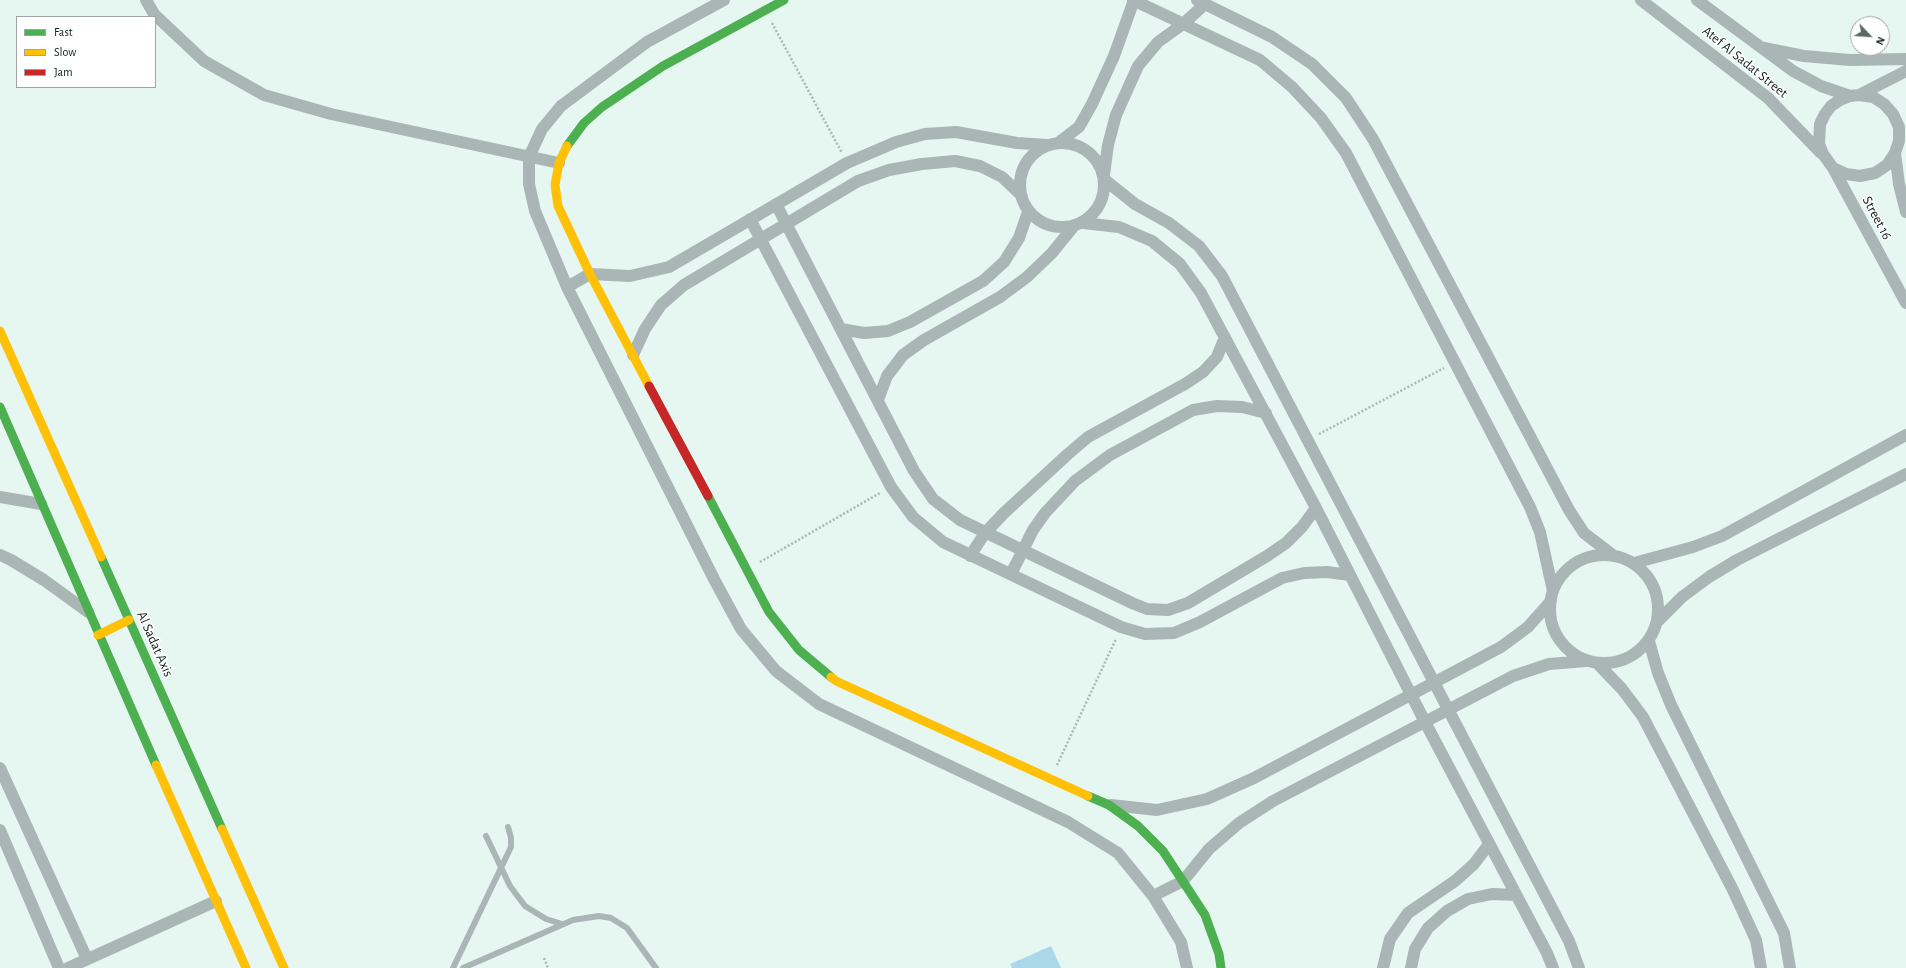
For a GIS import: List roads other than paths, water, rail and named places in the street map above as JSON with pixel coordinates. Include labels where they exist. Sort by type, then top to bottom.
[{"type":"street","points":[[146,0],[154,14],[204,61],[264,95],[331,114],[559,164]]},
{"type":"street","points":[[724,0],[647,42],[561,106],[542,129],[529,157],[529,184],[535,210],[567,287],[718,588],[741,629],[776,671],[819,704],[1068,822],[1118,853],[1153,896],[1180,942],[1187,968]]},
{"type":"street","points":[[784,0],[664,66],[602,107],[584,123],[569,142],[559,164],[555,185],[558,206],[590,274],[769,612],[799,650],[836,682],[1109,805],[1138,826],[1163,851],[1205,915],[1219,954],[1221,968]]},
{"type":"street","points":[[1020,194],[1020,179],[1025,164],[1035,153],[1079,128],[1114,56],[1134,0],[1260,60],[1292,87],[1321,118],[1346,153],[1530,507],[1540,532],[1552,596],[1550,612],[1555,633],[1568,651],[1593,663],[1622,689],[1643,717],[1733,890],[1756,940],[1761,968]]},
{"type":"street","name":"Atef Al Sadat Street","points":[[1641,0],[1768,98],[1823,154]]},
{"type":"street","name":"Atef Al Sadat Street","points":[[1697,0],[1793,71],[1821,86],[1854,95]]},
{"type":"street","points":[[878,400],[887,376],[903,355],[924,340],[1000,297],[1027,276],[1052,253],[1078,225],[1093,215],[1100,205],[1104,193],[1104,178],[1108,145],[1116,115],[1138,66],[1158,42],[1183,24],[1201,2],[1272,37],[1312,64],[1346,98],[1373,139],[1569,510],[1584,533],[1614,556],[1634,563],[1650,579],[1655,588],[1658,604],[1658,621]]},
{"type":"street","points":[[1760,47],[1804,56],[1842,60],[1906,59]]},
{"type":"street","points":[[1854,95],[1872,97],[1884,104],[1893,114],[1903,136],[1895,153],[1887,165],[1875,173],[1860,176],[1846,174],[1833,168],[1823,154],[1818,134],[1822,119],[1831,106],[1854,95],[1906,71]]},
{"type":"street","points":[[567,287],[590,274],[630,276],[669,267],[847,163],[896,142],[925,134],[956,132],[1017,143],[1073,144],[1087,150],[1098,161],[1104,178],[1135,204],[1169,223],[1199,246],[1222,276],[1569,941],[1579,968]]},
{"type":"street","name":"Street 16","points":[[1895,153],[1899,184],[1906,212]]},
{"type":"street","points":[[634,355],[645,329],[661,305],[684,285],[787,225],[858,181],[890,170],[922,164],[955,162],[980,166],[1002,177],[1020,194],[1028,212],[1041,222],[1056,228],[1078,225],[1119,227],[1152,242],[1180,264],[1201,293],[1316,508],[1425,722],[1547,953],[1553,968]]},
{"type":"street","name":"Street 16","points":[[1833,168],[1906,303]]},
{"type":"street","points":[[776,204],[914,471],[933,499],[960,520],[1140,606],[1147,609],[1168,610],[1188,603],[1286,543],[1302,527],[1316,508]]},
{"type":"street","points":[[841,329],[864,333],[888,331],[910,322],[984,281],[1004,262],[1019,238],[1028,212]]},
{"type":"street","points":[[750,220],[891,487],[913,517],[943,542],[1122,627],[1145,634],[1174,633],[1200,622],[1282,578],[1304,573],[1327,572],[1350,575]]},
{"type":"street","name":"Al Sadat Axis","points":[[0,331],[284,968]]},
{"type":"street","points":[[970,556],[985,532],[1046,473],[1088,437],[1185,384],[1203,372],[1217,357],[1225,337]]},
{"type":"street","points":[[1011,574],[1022,549],[1045,513],[1075,481],[1110,455],[1193,410],[1217,406],[1242,407],[1266,413]]},
{"type":"street","points":[[0,407],[98,635],[246,968]]},
{"type":"street","points":[[1634,563],[1693,548],[1722,536],[1906,435]]},
{"type":"street","points":[[1153,896],[1183,881],[1209,850],[1239,823],[1273,801],[1513,676],[1549,664],[1613,664],[1627,659],[1639,652],[1649,641],[1658,621],[1682,597],[1703,581],[1737,560],[1906,474]]},
{"type":"street","points":[[0,497],[41,504]]},
{"type":"street","points":[[0,555],[44,580],[88,612]]},
{"type":"street","points":[[1109,805],[1157,810],[1207,799],[1254,778],[1501,648],[1528,627],[1552,596],[1565,572],[1578,562],[1593,556],[1614,556]]},
{"type":"street","points":[[98,635],[129,620]]},
{"type":"street","points":[[1649,641],[1658,673],[1671,704],[1784,933],[1790,968]]},
{"type":"street","points":[[0,768],[87,959]]},
{"type":"street","points":[[0,830],[59,968]]},
{"type":"street","points":[[1383,968],[1390,939],[1408,913],[1455,881],[1474,864],[1490,844]]},
{"type":"street","points":[[0,858],[13,861]]},
{"type":"street","points":[[1411,968],[1415,950],[1428,928],[1447,911],[1468,900],[1492,894],[1516,895]]},
{"type":"street","points":[[68,968],[216,901]]},
{"type":"lane","points":[[454,968],[511,847],[511,838],[508,827]]},
{"type":"lane","points":[[486,836],[510,886],[525,906],[546,919],[562,924]]},
{"type":"lane","points":[[463,968],[562,924],[587,916],[599,916],[615,920],[628,928],[656,968]]},
{"type":"water","points":[[1051,946],[1061,968],[1012,968],[1010,964]]}]
